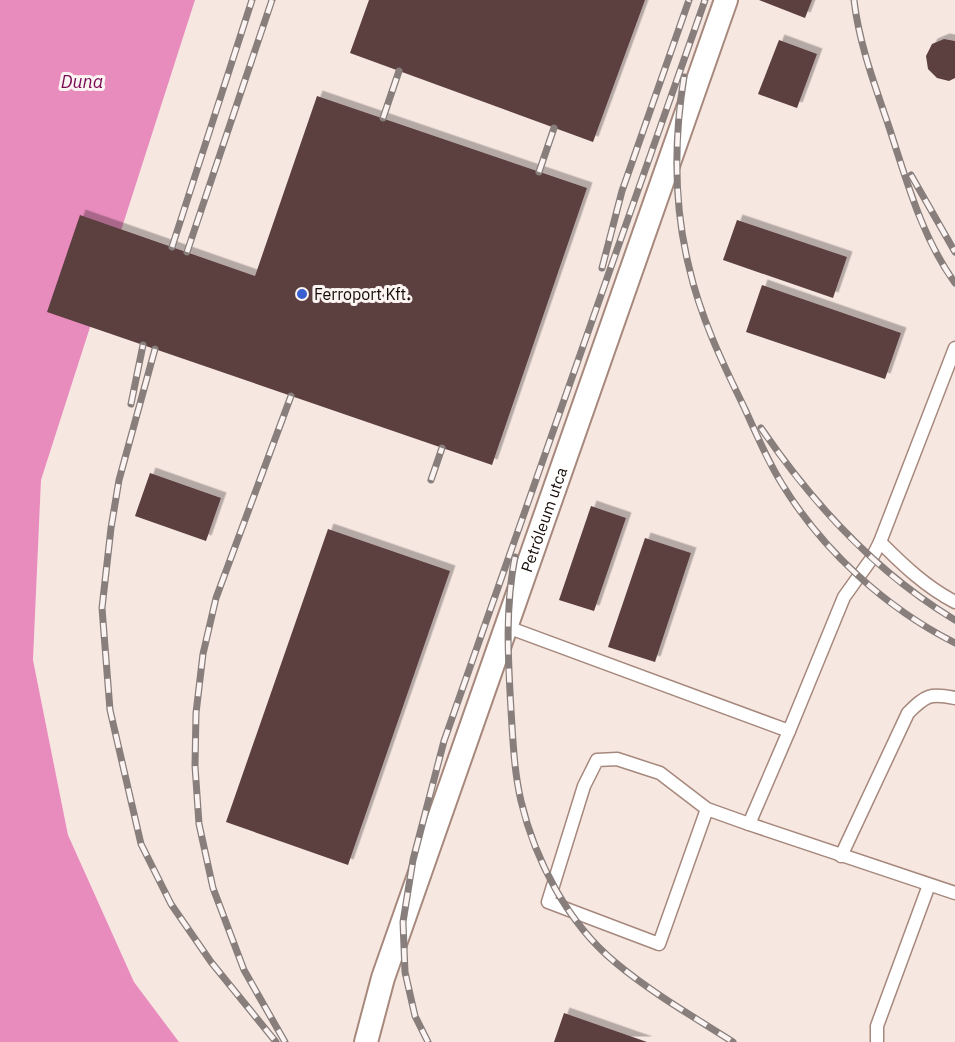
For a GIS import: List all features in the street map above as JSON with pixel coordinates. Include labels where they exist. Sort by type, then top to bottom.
[{"type":"street","name":"Petróleum utca","points":[[366,1042],[383,978],[726,0]]},
{"type":"lane","points":[[749,824],[840,605],[852,583],[872,558],[880,542],[955,348]]},
{"type":"lane","points":[[880,542],[903,565],[937,592],[955,602]]},
{"type":"lane","points":[[507,627],[789,731]]},
{"type":"lane","points":[[841,856],[908,713],[920,700],[936,694],[955,698]]},
{"type":"lane","points":[[707,808],[659,944],[548,902],[584,786],[597,760],[617,759],[660,772],[707,808],[841,856],[955,893]]},
{"type":"lane","points":[[877,1042],[878,1026],[929,885]]},
{"type":"shaded area","points":[[195,0],[955,0],[955,1042],[179,1042],[134,982],[68,835],[33,660],[41,480]]},
{"type":"water","name":"Duna","points":[[0,0],[195,0],[41,480],[33,660],[68,835],[134,982],[179,1042],[0,1042]]},
{"type":"building","points":[[369,0],[645,0],[593,142],[350,53]]},
{"type":"building","points":[[759,0],[812,0],[805,18]]},
{"type":"building","points":[[944,39],[955,41],[955,78],[949,81],[937,78],[928,69],[926,56],[932,44]]},
{"type":"building","points":[[779,40],[817,54],[797,108],[758,94]]},
{"type":"building","name":"Ferroport Kft.","points":[[317,96],[587,188],[492,465],[47,312],[80,215],[255,276]]},
{"type":"building","points":[[737,220],[847,257],[833,298],[723,260]]},
{"type":"building","points":[[762,285],[901,333],[885,379],[746,332]]},
{"type":"building","points":[[150,473],[221,498],[206,541],[135,516]]},
{"type":"building","points":[[591,506],[626,518],[594,611],[559,600]]},
{"type":"building","points":[[328,529],[450,571],[348,865],[226,822]]},
{"type":"building","points":[[645,538],[691,553],[655,662],[608,647]]},
{"type":"building","points":[[564,1013],[647,1042],[554,1042]]},
{"type":"railway","points":[[172,247],[252,0]]},
{"type":"railway","points":[[187,252],[272,0]]},
{"type":"railway","points":[[602,268],[622,191],[689,0]]},
{"type":"railway","points":[[428,1042],[415,1016],[405,972],[403,922],[413,860],[444,741],[705,0]]},
{"type":"railway","points":[[854,0],[859,32],[908,186],[933,246],[955,283]]},
{"type":"railway","points":[[383,118],[399,71]]},
{"type":"railway","points":[[684,77],[677,148],[678,196],[684,244],[705,321],[762,446],[798,509],[837,555],[858,576],[905,613],[955,643]]},
{"type":"railway","points":[[539,172],[554,128]]},
{"type":"railway","points":[[911,175],[955,252]]},
{"type":"railway","points":[[131,404],[143,345]]},
{"type":"railway","points":[[155,349],[119,480],[111,528],[102,608],[110,710],[141,844],[171,904],[211,962],[276,1042]]},
{"type":"railway","points":[[285,1042],[244,970],[213,888],[199,824],[195,766],[196,713],[203,654],[216,598],[291,396]]},
{"type":"railway","points":[[761,428],[824,509],[872,558],[926,601],[955,620]]},
{"type":"railway","points":[[431,480],[442,448]]},
{"type":"railway","points":[[515,557],[508,633],[514,756],[521,801],[535,846],[556,890],[583,930],[599,947],[644,984],[733,1042]]},
{"type":"place","name":"Ferroport Kft.","points":[[302,294]]}]
